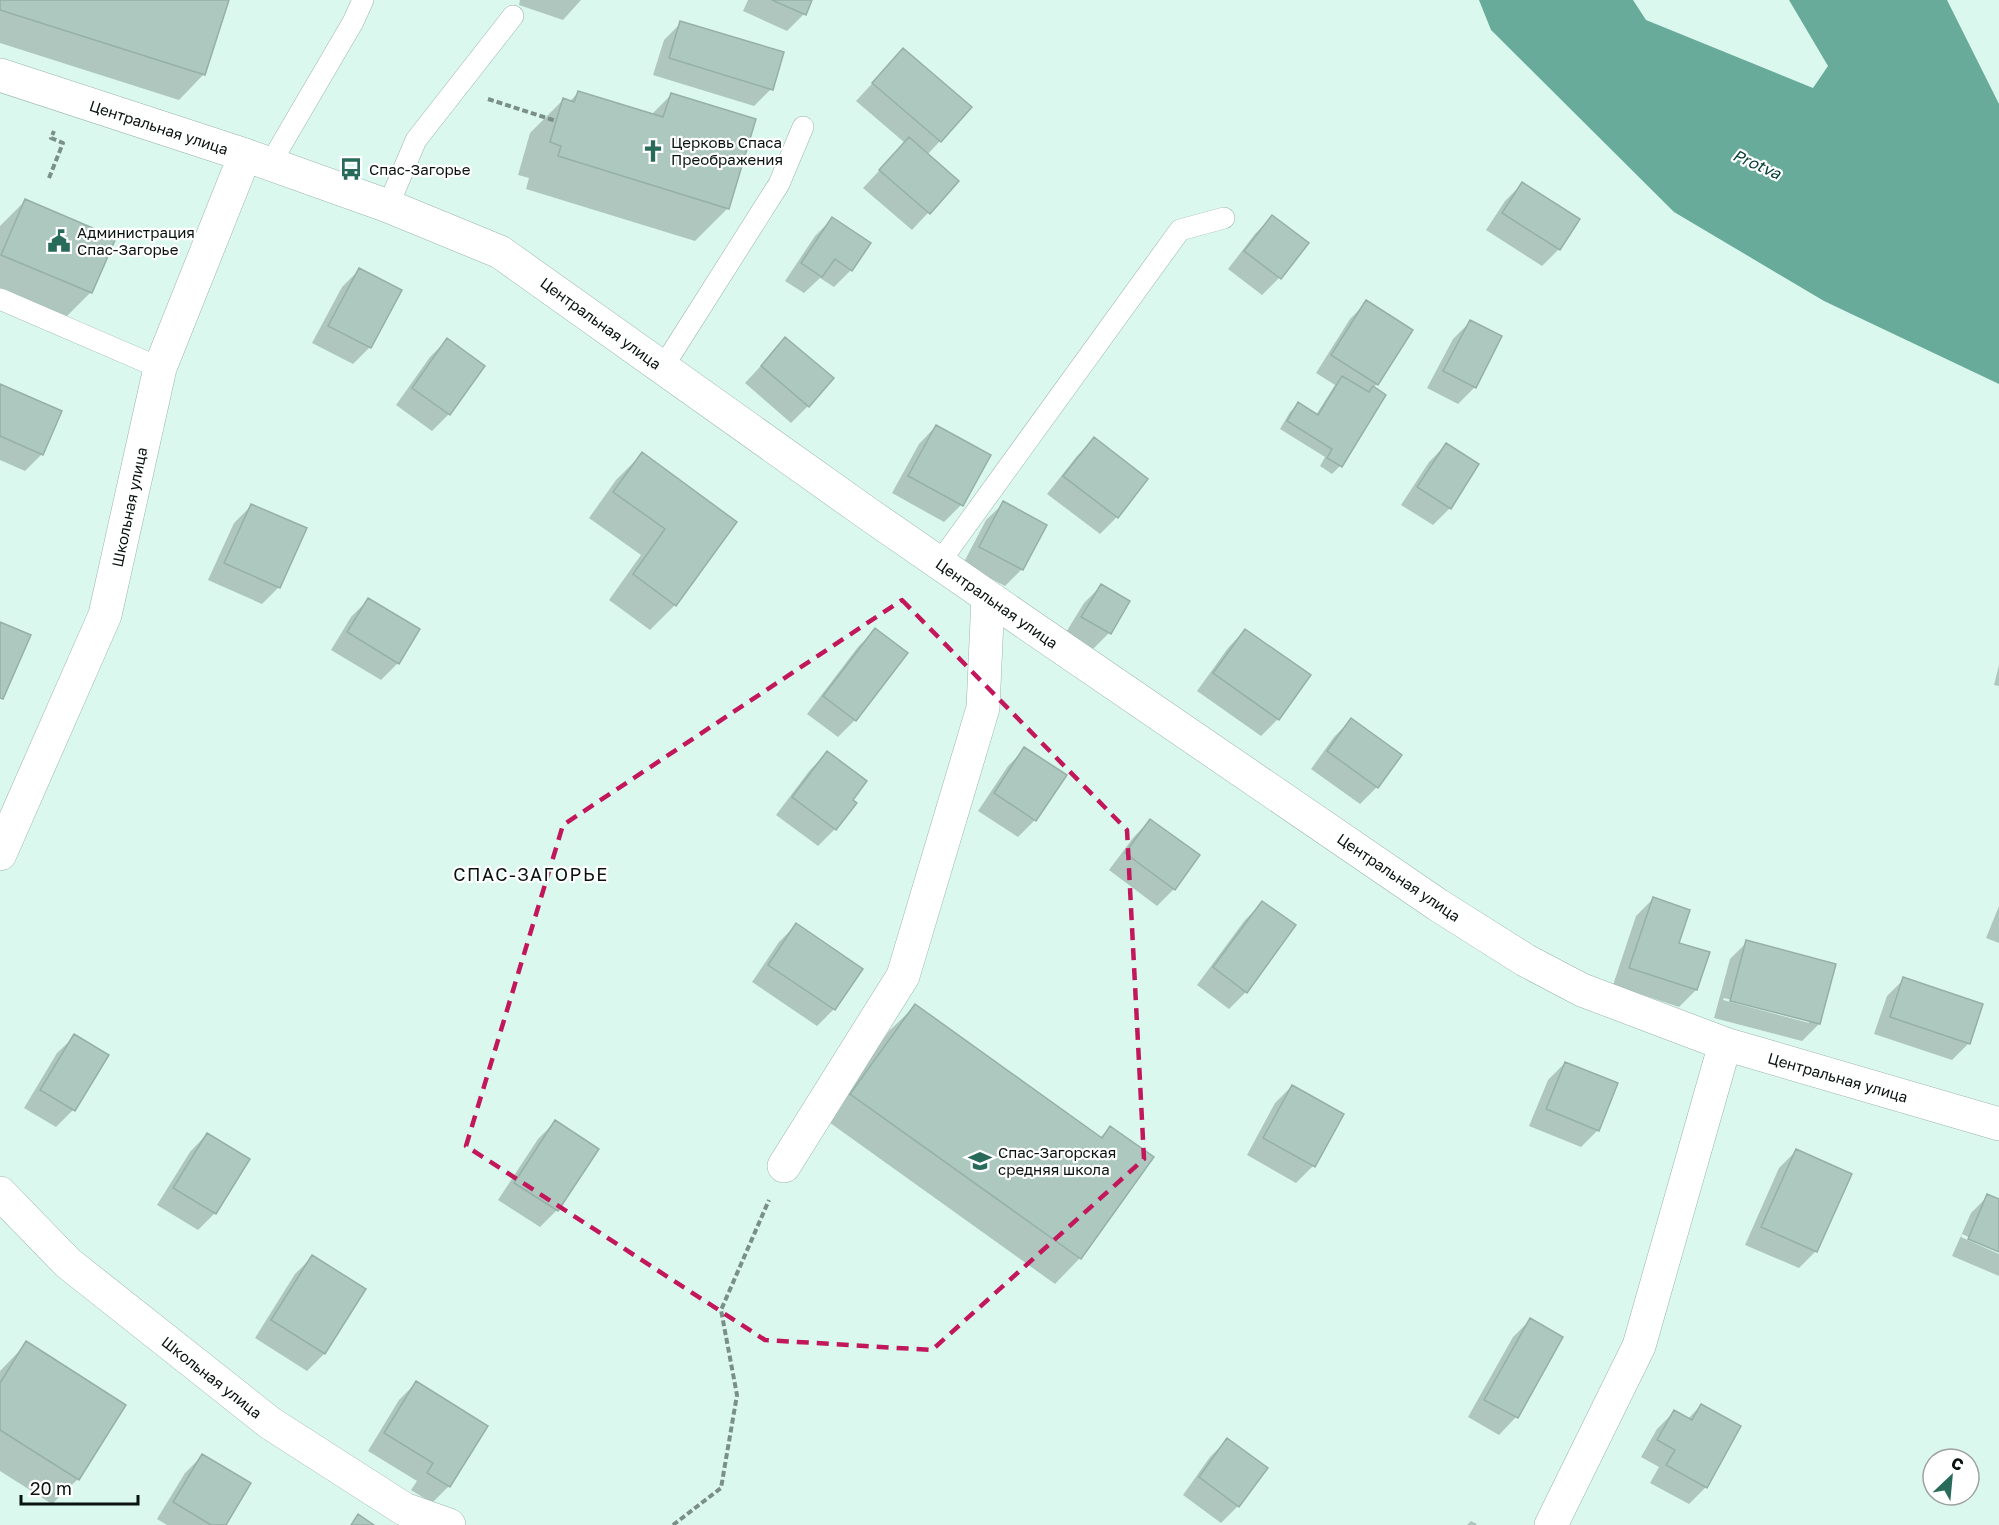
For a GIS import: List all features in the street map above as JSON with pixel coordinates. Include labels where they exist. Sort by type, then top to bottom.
[{"type":"street","name":"Центральная улица","points":[[0,75],[258,159],[388,206],[500,252],[988,597],[1438,905],[1525,960],[1582,990],[1725,1044],[1999,1124]]},
{"type":"street","name":"Школьная улица","points":[[0,854],[105,615],[160,368],[258,159]]},
{"type":"street","points":[[784,1166],[903,976],[982,708],[988,597]]},
{"type":"street","points":[[1551,1525],[1639,1346],[1725,1044]]},
{"type":"street","name":"Школьная улица","points":[[0,1193],[68,1263],[270,1423],[404,1509],[449,1525]]},
{"type":"lane","points":[[258,159],[353,22],[363,0]]},
{"type":"lane","points":[[388,206],[416,140],[513,16]]},
{"type":"lane","points":[[663,367],[779,184],[803,127]]},
{"type":"lane","points":[[939,563],[1180,230],[1224,218]]},
{"type":"lane","points":[[0,299],[160,368]]},
{"type":"path","points":[[49,178],[63,143],[51,138],[68,97]]},
{"type":"path","points":[[514,107],[556,120]]},
{"type":"path","points":[[673,1525],[721,1488],[737,1395],[721,1310],[784,1166]]},
{"type":"highlighted area","points":[[902,600],[1127,830],[1144,1159],[932,1350],[765,1340],[466,1146],[563,825]]},
{"type":"water","name":"Protva","points":[[1479,0],[1633,0],[1646,20],[1813,88],[1828,66],[1789,0],[1947,0],[1999,104],[1999,384],[1824,301],[1674,212],[1491,30]]},
{"type":"building","points":[[0,0],[229,0],[205,75],[0,10]]},
{"type":"building","points":[[772,0],[812,0],[806,15]]},
{"type":"building","points":[[680,21],[784,52],[773,90],[669,58]]},
{"type":"building","points":[[903,48],[972,107],[941,142],[872,83]]},
{"type":"building","name":"Церковь Спаса Преображения","points":[[578,91],[663,117],[671,93],[756,119],[729,209],[558,156],[561,146],[550,142],[563,98],[574,102]]},
{"type":"building","points":[[909,137],[959,181],[930,214],[879,170]]},
{"type":"building","points":[[1522,182],[1580,219],[1560,250],[1502,213]]},
{"type":"building","points":[[25,199],[116,238],[92,293],[1,255]]},
{"type":"building","points":[[1272,215],[1309,243],[1281,279],[1244,251]]},
{"type":"building","points":[[832,217],[871,243],[852,271],[835,259],[822,277],[801,263]]},
{"type":"building","points":[[359,268],[402,290],[371,348],[328,326]]},
{"type":"building","points":[[1366,300],[1413,330],[1378,385],[1331,355]]},
{"type":"building","points":[[1470,320],[1502,336],[1476,388],[1443,371]]},
{"type":"building","points":[[785,337],[834,378],[809,407],[761,366]]},
{"type":"building","points":[[447,338],[485,366],[450,415],[412,388]]},
{"type":"building","points":[[1342,376],[1369,392],[1373,386],[1386,395],[1342,467],[1327,458],[1332,449],[1287,421],[1298,402],[1318,415]]},
{"type":"building","points":[[0,384],[62,411],[43,455],[0,436]]},
{"type":"building","points":[[936,425],[991,455],[963,506],[908,476]]},
{"type":"building","points":[[1094,437],[1148,479],[1118,518],[1063,476]]},
{"type":"building","points":[[1446,443],[1479,464],[1451,509],[1417,487]]},
{"type":"building","points":[[642,452],[737,522],[676,606],[633,574],[665,529],[613,492]]},
{"type":"building","points":[[1003,501],[1047,525],[1023,570],[979,547]]},
{"type":"building","points":[[251,504],[307,528],[280,588],[224,563]]},
{"type":"building","points":[[1101,584],[1130,601],[1111,634],[1081,617]]},
{"type":"building","points":[[368,598],[420,629],[399,664],[347,632]]},
{"type":"building","points":[[0,622],[31,635],[3,699],[0,698]]},
{"type":"building","points":[[875,628],[908,653],[856,721],[823,696]]},
{"type":"building","points":[[1245,629],[1311,675],[1279,720],[1213,673]]},
{"type":"building","points":[[1351,718],[1402,755],[1378,788],[1327,751]]},
{"type":"building","points":[[1024,747],[1067,775],[1036,821],[994,793]]},
{"type":"building","points":[[827,751],[867,781],[853,800],[857,803],[836,830],[792,797]]},
{"type":"building","points":[[1150,819],[1200,855],[1175,890],[1125,853]]},
{"type":"building","points":[[1653,897],[1690,910],[1679,943],[1710,952],[1697,990],[1629,968]]},
{"type":"building","points":[[1262,901],[1296,925],[1247,993],[1213,967]]},
{"type":"building","points":[[796,923],[863,969],[835,1010],[768,965]]},
{"type":"building","points":[[1746,940],[1836,964],[1820,1024],[1730,1001]]},
{"type":"building","points":[[1903,977],[1983,1004],[1970,1044],[1890,1017]]},
{"type":"building","points":[[915,1004],[1102,1138],[1110,1126],[1154,1157],[1081,1259],[850,1094]]},
{"type":"building","points":[[74,1034],[109,1055],[75,1111],[40,1090]]},
{"type":"building","points":[[1565,1062],[1618,1083],[1599,1131],[1546,1109]]},
{"type":"building","points":[[1292,1085],[1344,1114],[1315,1167],[1263,1138]]},
{"type":"building","points":[[555,1120],[599,1149],[558,1211],[514,1183]]},
{"type":"building","points":[[207,1133],[250,1159],[216,1214],[173,1188]]},
{"type":"building","points":[[1796,1149],[1852,1174],[1817,1252],[1761,1227]]},
{"type":"building","points":[[1987,1194],[1999,1199],[1999,1252],[1968,1239]]},
{"type":"building","points":[[312,1255],[366,1289],[325,1354],[271,1320]]},
{"type":"building","points":[[1530,1318],[1563,1337],[1518,1418],[1484,1400]]},
{"type":"building","points":[[26,1341],[126,1405],[79,1480],[0,1430],[0,1383]]},
{"type":"building","points":[[416,1381],[488,1426],[450,1487],[427,1473],[433,1463],[384,1433]]},
{"type":"building","points":[[1701,1404],[1741,1426],[1707,1488],[1666,1465],[1675,1450],[1657,1440],[1674,1410],[1692,1420]]},
{"type":"building","points":[[1227,1438],[1268,1468],[1239,1507],[1199,1477]]},
{"type":"building","points":[[202,1454],[251,1483],[226,1525],[211,1525],[173,1502]]},
{"type":"building","points":[[358,1514],[374,1525],[351,1525]]},
{"type":"place","name":"Церковь Спаса Преображения","points":[[653,151]]},
{"type":"place","name":"Спас-Загорье","points":[[351,169]]},
{"type":"place","name":"Администрация Спас-Загорье","points":[[59,241]]},
{"type":"place","name":"Спас-Загорская средняя школа","points":[[980,1161]]},
{"type":"district","name":"СПАС-ЗАГОРЬЕ","points":[[531,874]]}]
